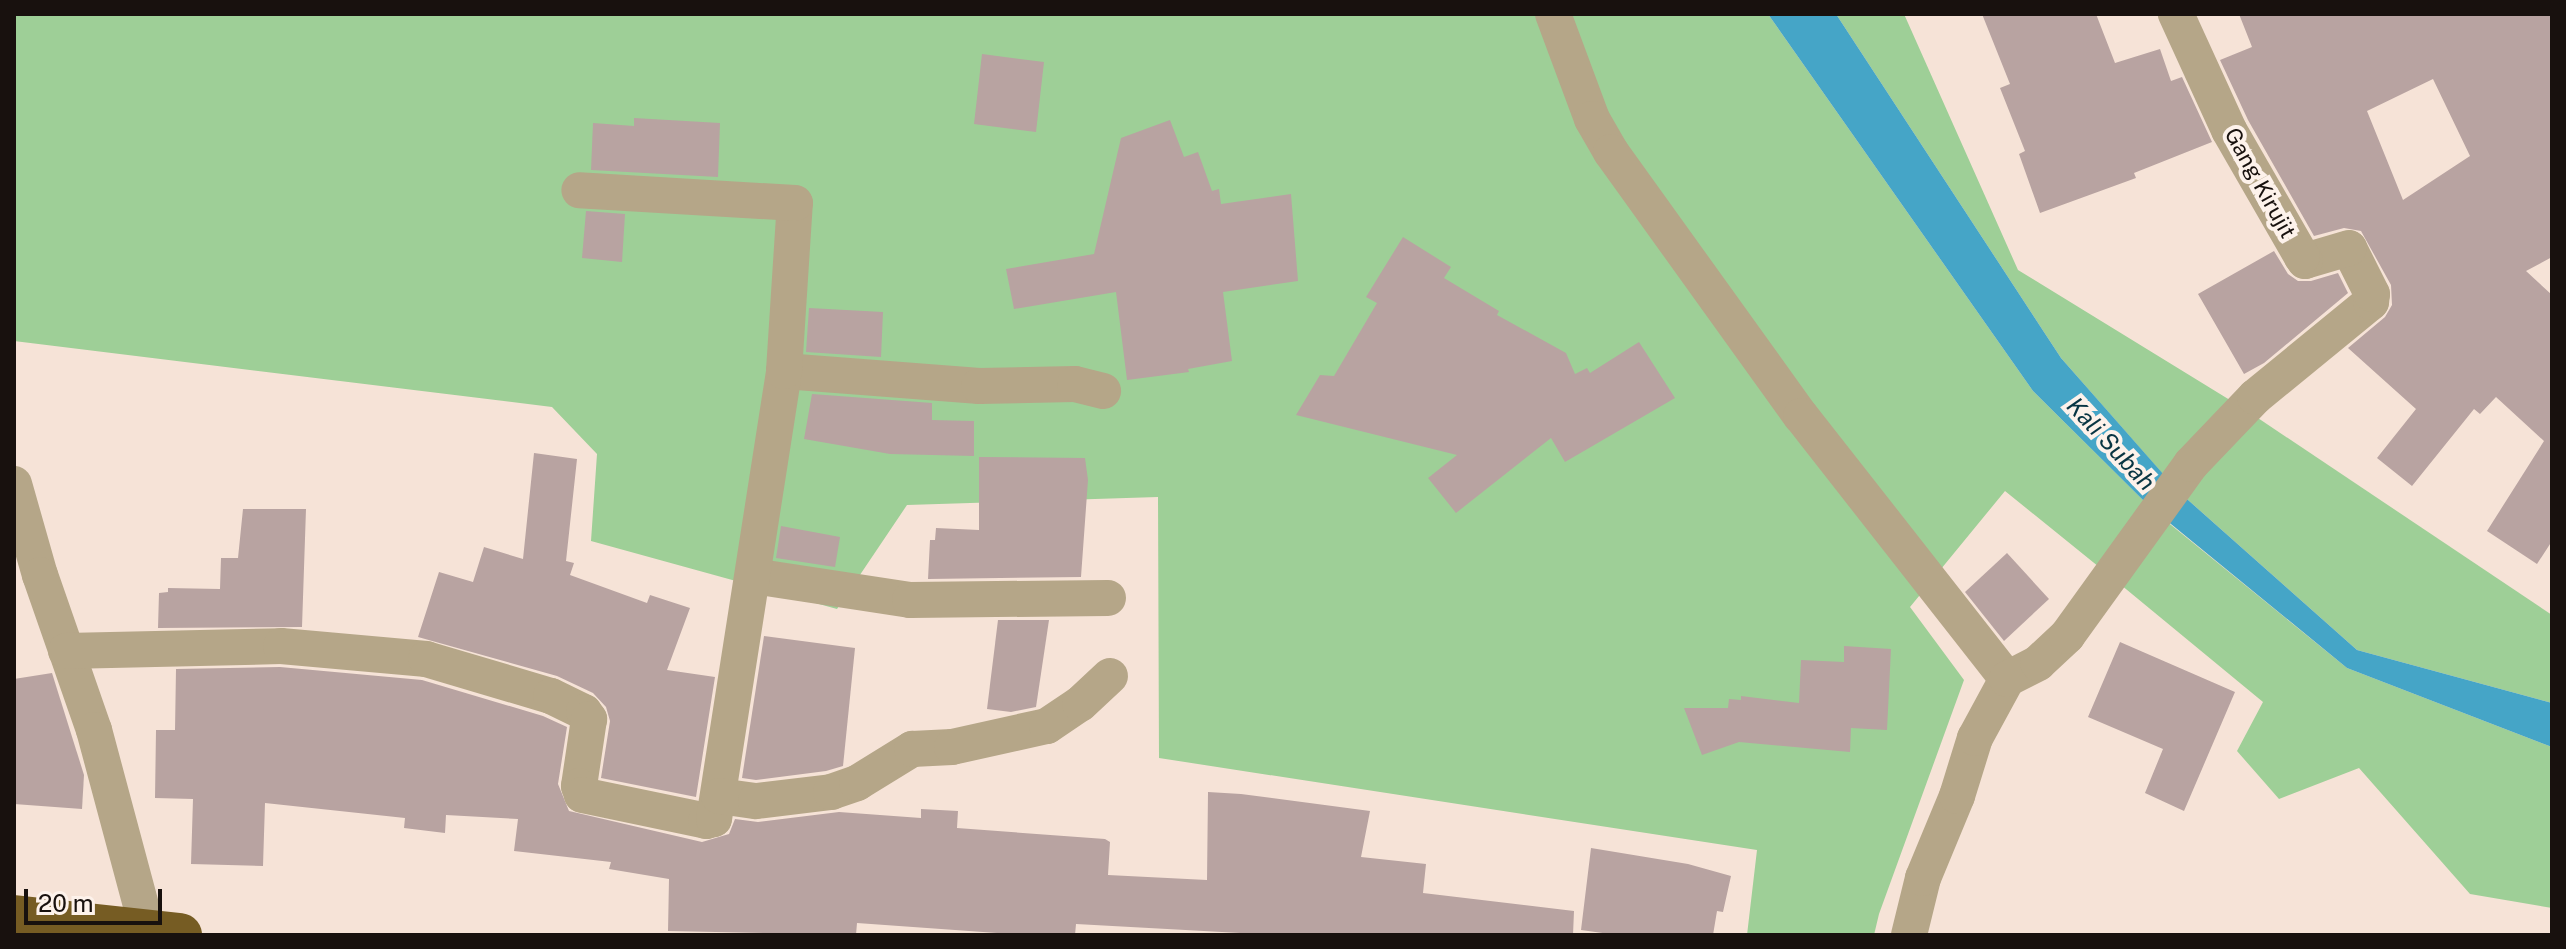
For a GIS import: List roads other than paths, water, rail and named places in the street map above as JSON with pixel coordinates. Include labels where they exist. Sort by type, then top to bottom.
[{"type":"highway","points":[[14,917],[164,933]]},
{"type":"street","points":[[1553,14],[1592,119],[1611,152],[1801,416],[2007,679],[1975,738],[1957,796],[1923,878],[1909,935]]},
{"type":"street","name":"Gang Kirujit","points":[[2007,679],[2038,663],[2067,636],[2191,464],[2275,379],[2371,302],[2372,294],[2349,248],[2305,261],[2302,257],[2229,130],[2176,14]]},
{"type":"street","points":[[66,651],[281,646],[426,659],[551,696],[584,712],[589,719],[579,786],[582,795],[706,821],[714,819],[784,371],[795,203],[579,190]]},
{"type":"street","points":[[784,371],[979,386],[1075,384],[1103,391]]},
{"type":"street","points":[[14,484],[66,651],[164,933]]},
{"type":"street","points":[[753,576],[910,600],[1108,598]]},
{"type":"street","points":[[719,796],[756,801],[831,792],[857,783],[912,749],[952,747],[1047,726],[1080,704],[1110,676]]},
{"type":"water","name":"Kali Subah","points":[[1768,14],[1836,14],[2061,358],[2179,492],[2357,650],[2552,703],[2552,747],[2347,668],[2149,506],[2033,391]]}]
